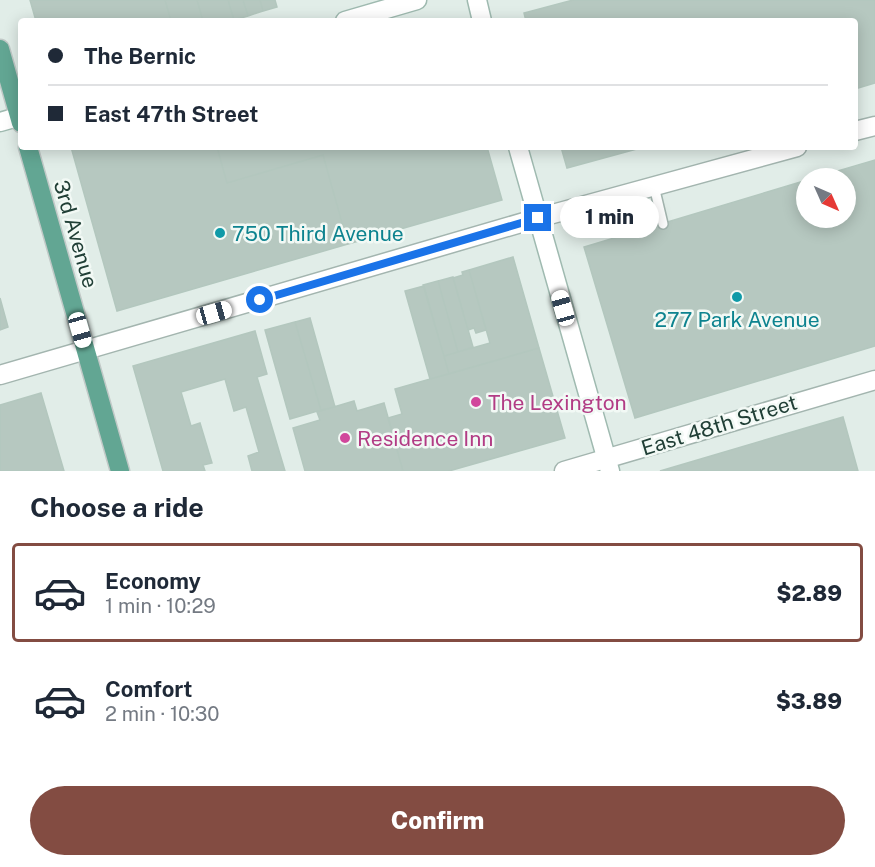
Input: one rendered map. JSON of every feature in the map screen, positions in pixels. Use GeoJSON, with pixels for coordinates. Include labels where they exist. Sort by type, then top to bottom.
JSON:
{"type":"FeatureCollection","features":[{"type":"Feature","properties":{"kind":"main road"},"geometry":{"type":"LineString","coordinates":[[0,49],[18,111]]}},
{"type":"Feature","properties":{"kind":"main road","name":"3rd Avenue"},"geometry":{"type":"LineString","coordinates":[[29,150],[120,471]]}},
{"type":"Feature","properties":{"kind":"street"},"geometry":{"type":"LineString","coordinates":[[355,18],[417,0]]}},
{"type":"Feature","properties":{"kind":"street"},"geometry":{"type":"LineString","coordinates":[[477,0],[482,18]]}},
{"type":"Feature","properties":{"kind":"street"},"geometry":{"type":"LineString","coordinates":[[0,122],[18,118]]}},
{"type":"Feature","properties":{"kind":"street"},"geometry":{"type":"LineString","coordinates":[[858,130],[875,126]]}},
{"type":"Feature","properties":{"kind":"street"},"geometry":{"type":"LineString","coordinates":[[519,150],[608,465]]}},
{"type":"Feature","properties":{"kind":"street"},"geometry":{"type":"LineString","coordinates":[[0,375],[538,218],[786,150]]}},
{"type":"Feature","properties":{"kind":"street","name":"East 48th Street"},"geometry":{"type":"LineString","coordinates":[[564,471],[608,465],[875,380]]}},
{"type":"Feature","properties":{"kind":"lane"},"geometry":{"type":"LineString","coordinates":[[654,186],[663,224]]}},
{"type":"Feature","properties":{"kind":"building"},"geometry":{"type":"Polygon","coordinates":[[[30,0],[165,0],[170,18],[35,18],[30,0]]]}},
{"type":"Feature","properties":{"kind":"building"},"geometry":{"type":"Polygon","coordinates":[[[165,0],[197,0],[202,18],[170,18],[165,0]]]}},
{"type":"Feature","properties":{"kind":"building"},"geometry":{"type":"Polygon","coordinates":[[[197,0],[228,0],[233,18],[202,18],[197,0]]]}},
{"type":"Feature","properties":{"kind":"building"},"geometry":{"type":"Polygon","coordinates":[[[228,0],[243,0],[248,16],[233,18],[228,0]]]}},
{"type":"Feature","properties":{"kind":"building"},"geometry":{"type":"Polygon","coordinates":[[[243,0],[260,0],[263,11],[248,16],[243,0]]]}},
{"type":"Feature","properties":{"kind":"building"},"geometry":{"type":"Polygon","coordinates":[[[260,0],[275,0],[277,7],[263,11],[260,0]]]}},
{"type":"Feature","properties":{"kind":"building"},"geometry":{"type":"Polygon","coordinates":[[[573,0],[875,0],[875,83],[858,88],[858,18],[525,18],[524,13],[573,0]]]}},
{"type":"Feature","properties":{"kind":"building","name":"750 Third Avenue"},"geometry":{"type":"Polygon","coordinates":[[[72,150],[218,150],[227,183],[323,155],[348,244],[117,311],[72,150]]]}},
{"type":"Feature","properties":{"kind":"building"},"geometry":{"type":"Polygon","coordinates":[[[218,150],[488,150],[502,200],[348,244],[323,155],[227,183],[218,150]]]}},
{"type":"Feature","properties":{"kind":"building"},"geometry":{"type":"Polygon","coordinates":[[[562,150],[633,150],[567,168],[562,150]]]}},
{"type":"Feature","properties":{"kind":"building","name":"277 Park Avenue"},"geometry":{"type":"Polygon","coordinates":[[[875,160],[875,346],[635,418],[584,247],[796,183],[796,228],[856,228],[856,168],[848,168],[875,160]]]}},
{"type":"Feature","properties":{"kind":"building"},"geometry":{"type":"Polygon","coordinates":[[[513,257],[539,348],[449,374],[444,356],[490,343],[469,270],[513,257]]]}},
{"type":"Feature","properties":{"kind":"building"},"geometry":{"type":"Polygon","coordinates":[[[469,270],[486,330],[476,333],[474,328],[468,330],[453,278],[469,270]]]}},
{"type":"Feature","properties":{"kind":"building"},"geometry":{"type":"Polygon","coordinates":[[[453,277],[473,347],[458,352],[438,281],[453,277]]]}},
{"type":"Feature","properties":{"kind":"building"},"geometry":{"type":"Polygon","coordinates":[[[438,281],[458,352],[444,356],[423,285],[438,281]]]}},
{"type":"Feature","properties":{"kind":"building"},"geometry":{"type":"Polygon","coordinates":[[[424,286],[449,374],[430,379],[405,291],[424,286]]]}},
{"type":"Feature","properties":{"kind":"building"},"geometry":{"type":"Polygon","coordinates":[[[0,298],[8,327],[0,330],[0,298]]]}},
{"type":"Feature","properties":{"kind":"building"},"geometry":{"type":"Polygon","coordinates":[[[310,318],[335,407],[321,410],[295,322],[310,318]]]}},
{"type":"Feature","properties":{"kind":"building"},"geometry":{"type":"Polygon","coordinates":[[[295,322],[321,410],[290,419],[265,330],[295,322]]]}},
{"type":"Feature","properties":{"kind":"building"},"geometry":{"type":"Polygon","coordinates":[[[255,331],[267,374],[257,377],[285,471],[252,471],[248,456],[259,452],[246,407],[234,411],[225,379],[181,392],[191,426],[200,423],[212,463],[203,465],[205,471],[163,471],[133,366],[255,331]]]}},
{"type":"Feature","properties":{"kind":"building","name":"The Lexington"},"geometry":{"type":"Polygon","coordinates":[[[539,348],[565,438],[449,471],[403,471],[388,418],[402,414],[395,389],[539,348]]]}},
{"type":"Feature","properties":{"kind":"building"},"geometry":{"type":"Polygon","coordinates":[[[41,393],[64,471],[0,471],[0,405],[41,393]]]}},
{"type":"Feature","properties":{"kind":"building","name":"Residence Inn"},"geometry":{"type":"Polygon","coordinates":[[[354,401],[357,411],[384,403],[403,471],[305,471],[293,428],[320,420],[317,412],[354,401]]]}},
{"type":"Feature","properties":{"kind":"building"},"geometry":{"type":"Polygon","coordinates":[[[843,417],[858,471],[660,471],[785,434],[843,417]]]}},
{"type":"Feature","properties":{"kind":"place","name":"750 Third Avenue"},"geometry":{"type":"Point","coordinates":[220,233]}},
{"type":"Feature","properties":{"kind":"place","name":"277 Park Avenue"},"geometry":{"type":"Point","coordinates":[737,297]}},
{"type":"Feature","properties":{"kind":"place","name":"The Lexington"},"geometry":{"type":"Point","coordinates":[476,402]}},
{"type":"Feature","properties":{"kind":"place","name":"Residence Inn"},"geometry":{"type":"Point","coordinates":[345,438]}},
{"type":"Feature","properties":{"kind":"route"},"geometry":{"type":"LineString","coordinates":[[260,300],[538,218]]}}]}
